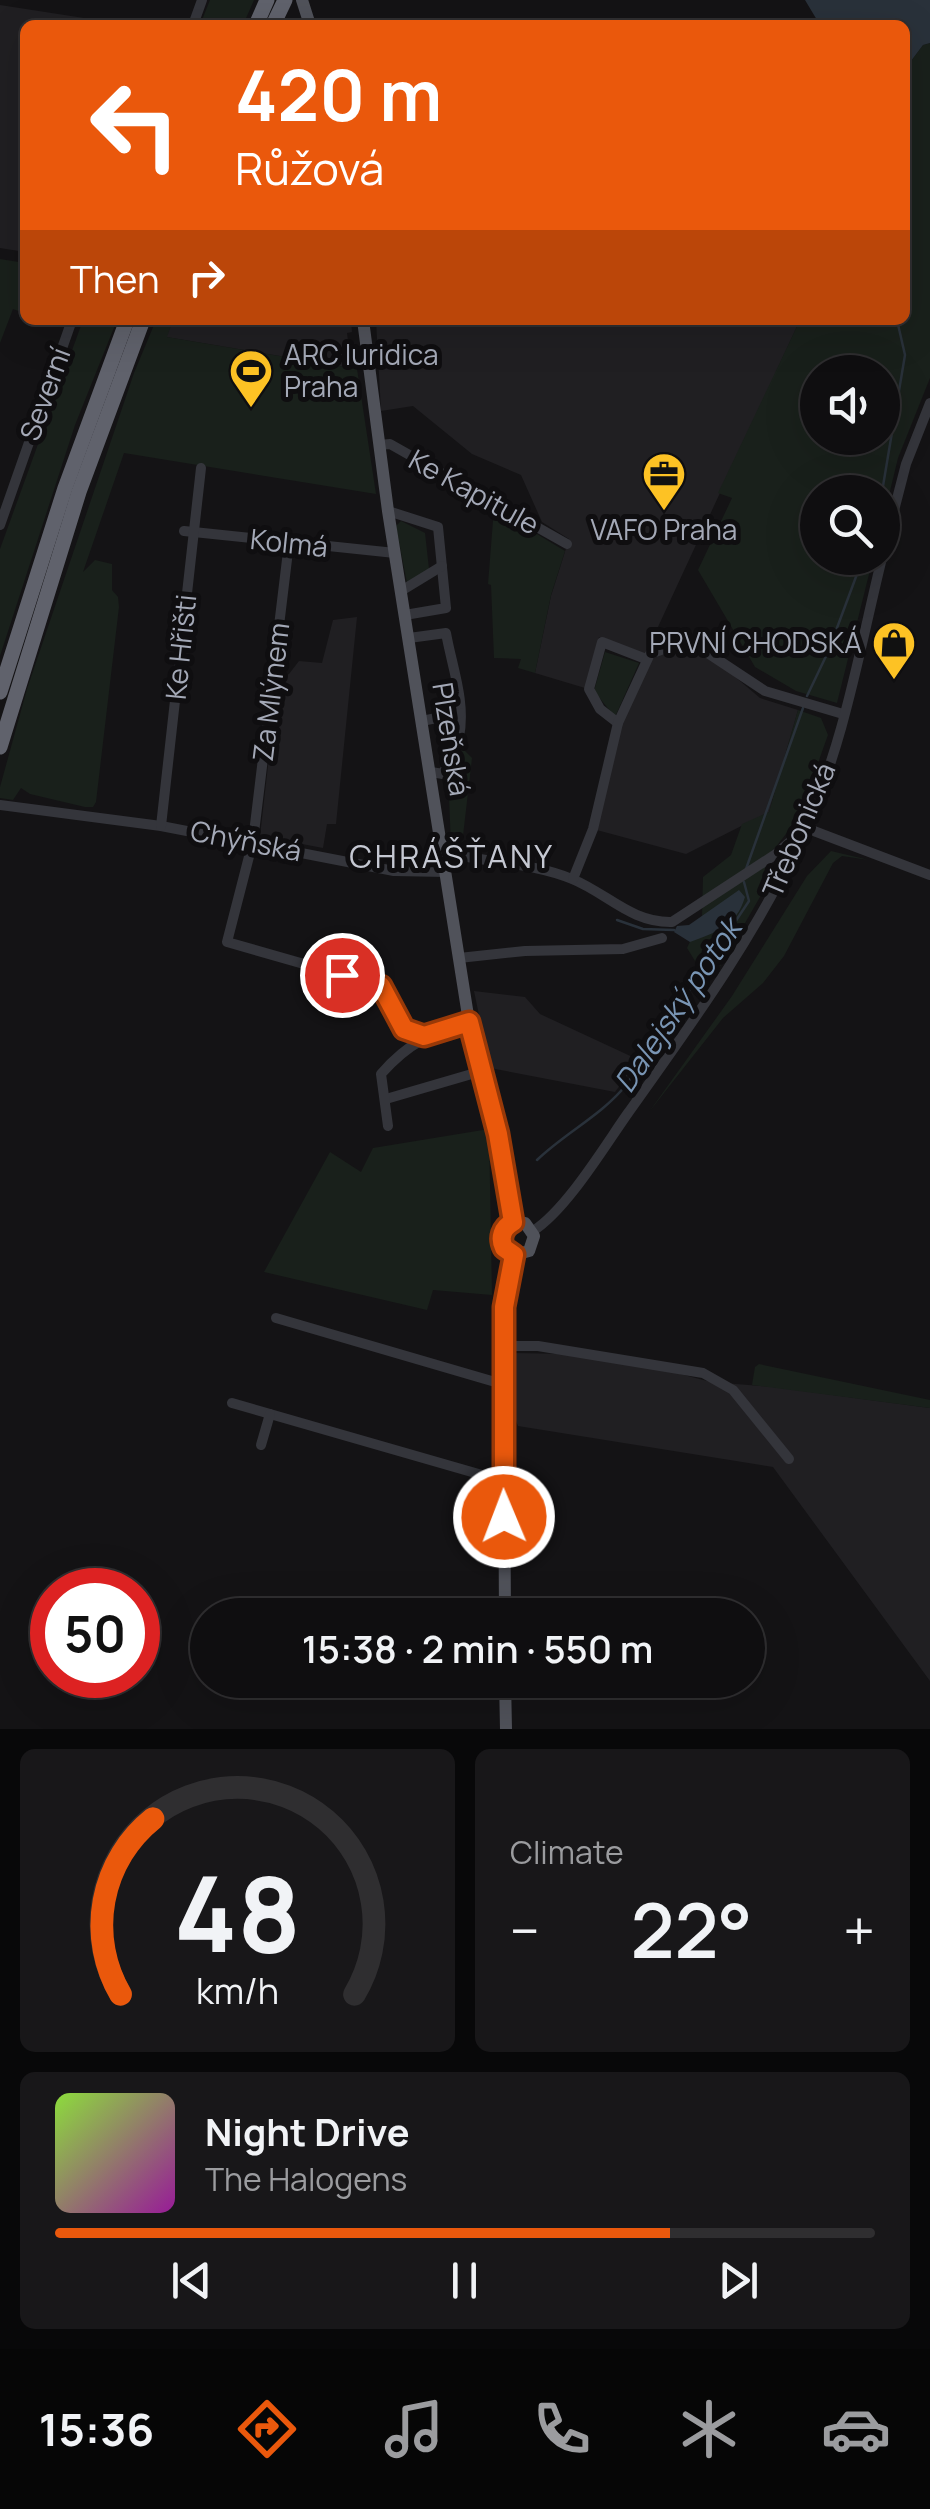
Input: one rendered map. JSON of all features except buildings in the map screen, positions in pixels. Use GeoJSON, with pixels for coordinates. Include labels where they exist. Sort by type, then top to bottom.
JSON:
{"type":"FeatureCollection","features":[{"type":"Feature","properties":{"kind":"highway"},"geometry":{"type":"LineString","coordinates":[[0,692],[65,488],[124,325]]}},
{"type":"Feature","properties":{"kind":"highway"},"geometry":{"type":"LineString","coordinates":[[0,747],[79,492],[142,325]]}},
{"type":"Feature","properties":{"kind":"main road","name":"Plzeňská"},"geometry":{"type":"LineString","coordinates":[[364,325],[388,511],[469,1022],[498,1134],[513,1222],[501,1238],[504,1248],[514,1255],[524,1254],[532,1247],[533,1231]]}},
{"type":"Feature","properties":{"kind":"main road"},"geometry":{"type":"LineString","coordinates":[[513,1222],[525,1223],[533,1231]]}},
{"type":"Feature","properties":{"kind":"main road","name":"Plzeňská"},"geometry":{"type":"LineString","coordinates":[[505,1598],[502,1346],[506,1288],[514,1255]]}},
{"type":"Feature","properties":{"kind":"main road"},"geometry":{"type":"LineString","coordinates":[[505,1698],[506,1729]]}},
{"type":"Feature","properties":{"kind":"street","name":"Severní"},"geometry":{"type":"LineString","coordinates":[[0,525],[70,325]]}},
{"type":"Feature","properties":{"kind":"street","name":"Třebonická"},"geometry":{"type":"LineString","coordinates":[[900,487],[930,403]]}},
{"type":"Feature","properties":{"kind":"street","name":"Ke Kapitule"},"geometry":{"type":"LineString","coordinates":[[379,445],[390,444],[567,544]]}},
{"type":"Feature","properties":{"kind":"street","name":"Ke Hřišti"},"geometry":{"type":"LineString","coordinates":[[161,826],[189,532],[202,468]]}},
{"type":"Feature","properties":{"kind":"street"},"geometry":{"type":"LineString","coordinates":[[388,511],[438,527],[446,608],[405,615]]}},
{"type":"Feature","properties":{"kind":"street","name":"Kolmá"},"geometry":{"type":"LineString","coordinates":[[189,532],[395,553]]}},
{"type":"Feature","properties":{"kind":"street","name":"Za Mlýnem"},"geometry":{"type":"LineString","coordinates":[[289,543],[253,842],[227,942],[381,986],[404,1029],[424,1036]]}},
{"type":"Feature","properties":{"kind":"street"},"geometry":{"type":"LineString","coordinates":[[401,591],[442,566]]}},
{"type":"Feature","properties":{"kind":"street","name":"Třebonická"},"geometry":{"type":"LineString","coordinates":[[533,1231],[556,1211],[714,993],[764,910],[806,828],[843,714],[878,575]]}},
{"type":"Feature","properties":{"kind":"street"},"geometry":{"type":"LineString","coordinates":[[410,638],[446,633],[461,700],[459,738],[443,774],[431,772]]}},
{"type":"Feature","properties":{"kind":"street"},"geometry":{"type":"LineString","coordinates":[[618,723],[600,709],[590,689],[602,642],[646,660]]}},
{"type":"Feature","properties":{"kind":"street"},"geometry":{"type":"LineString","coordinates":[[573,879],[593,828],[618,723],[646,660],[654,652],[691,642],[764,690],[843,714]]}},
{"type":"Feature","properties":{"kind":"street"},"geometry":{"type":"LineString","coordinates":[[422,722],[460,713]]}},
{"type":"Feature","properties":{"kind":"street","name":"Chýňská"},"geometry":{"type":"LineString","coordinates":[[0,805],[161,826],[394,871],[446,872]]}},
{"type":"Feature","properties":{"kind":"street"},"geometry":{"type":"LineString","coordinates":[[463,856],[573,879],[631,915],[659,922],[672,922],[746,874],[806,828],[930,874]]}},
{"type":"Feature","properties":{"kind":"street"},"geometry":{"type":"LineString","coordinates":[[459,958],[524,951],[623,949],[662,938]]}},
{"type":"Feature","properties":{"kind":"street"},"geometry":{"type":"LineString","coordinates":[[388,1126],[381,1074],[404,1049],[424,1036],[469,1022]]}},
{"type":"Feature","properties":{"kind":"street"},"geometry":{"type":"LineString","coordinates":[[386,1100],[482,1071]]}},
{"type":"Feature","properties":{"kind":"street"},"geometry":{"type":"LineString","coordinates":[[276,1318],[502,1384]]}},
{"type":"Feature","properties":{"kind":"street"},"geometry":{"type":"LineString","coordinates":[[502,1346],[538,1346],[703,1373],[733,1390],[789,1459]]}},
{"type":"Feature","properties":{"kind":"street"},"geometry":{"type":"LineString","coordinates":[[232,1404],[503,1481]]}},
{"type":"Feature","properties":{"kind":"street"},"geometry":{"type":"LineString","coordinates":[[261,1446],[270,1414]]}},
{"type":"Feature","properties":{"kind":"shaded area"},"geometry":{"type":"Polygon","coordinates":[[[210,0],[254,0],[245,20],[202,20],[210,0]]]}},
{"type":"Feature","properties":{"kind":"shaded area"},"geometry":{"type":"Polygon","coordinates":[[[805,0],[930,0],[930,43],[923,45],[910,62],[910,20],[817,20],[805,0]]]}},
{"type":"Feature","properties":{"kind":"shaded area"},"geometry":{"type":"Polygon","coordinates":[[[0,5],[97,20],[20,20],[20,251],[0,248],[0,5]]]}},
{"type":"Feature","properties":{"kind":"shaded area"},"geometry":{"type":"Polygon","coordinates":[[[930,43],[930,378],[900,453],[900,355],[800,355],[800,455],[899,455],[894,475],[800,475],[800,575],[869,575],[837,703],[796,691],[755,667],[698,570],[732,498],[718,493],[798,325],[910,325],[910,62],[923,45],[930,43]]]}},
{"type":"Feature","properties":{"kind":"shaded area"},"geometry":{"type":"Polygon","coordinates":[[[0,259],[20,262],[20,312],[13,309],[0,343],[0,259]]]}},
{"type":"Feature","properties":{"kind":"shaded area"},"geometry":{"type":"Polygon","coordinates":[[[81,325],[115,325],[75,425],[0,656],[0,549],[81,325]]]}},
{"type":"Feature","properties":{"kind":"shaded area"},"geometry":{"type":"Polygon","coordinates":[[[154,325],[171,325],[167,337],[357,369],[376,494],[124,453],[83,572],[95,560],[112,564],[112,590],[119,607],[96,802],[93,807],[85,807],[30,794],[21,788],[13,800],[0,798],[27,689],[134,373],[154,325]]]}},
{"type":"Feature","properties":{"kind":"shaded area"},"geometry":{"type":"Polygon","coordinates":[[[171,325],[351,325],[348,341],[355,344],[357,369],[166,337],[171,325]]]}},
{"type":"Feature","properties":{"kind":"shaded area"},"geometry":{"type":"Polygon","coordinates":[[[376,325],[798,325],[645,655],[599,637],[585,688],[535,673],[551,596],[569,539],[542,522],[521,475],[472,454],[413,406],[381,411],[376,325]]]}},
{"type":"Feature","properties":{"kind":"shaded area"},"geometry":{"type":"Polygon","coordinates":[[[494,508],[565,551],[551,595],[535,673],[518,668],[521,659],[494,658],[488,584],[494,508]]]}},
{"type":"Feature","properties":{"kind":"shaded area"},"geometry":{"type":"Polygon","coordinates":[[[401,521],[425,533],[429,569],[407,583],[396,526],[401,521]]]}},
{"type":"Feature","properties":{"kind":"shaded area"},"geometry":{"type":"Polygon","coordinates":[[[357,617],[336,824],[327,824],[323,848],[260,836],[278,678],[289,674],[299,661],[322,663],[333,620],[357,617]]]}},
{"type":"Feature","properties":{"kind":"shaded area"},"geometry":{"type":"Polygon","coordinates":[[[682,645],[713,658],[760,698],[798,710],[769,812],[686,854],[593,829],[618,723],[650,660],[682,645]]]}},
{"type":"Feature","properties":{"kind":"shaded area"},"geometry":{"type":"Polygon","coordinates":[[[605,652],[639,663],[615,717],[594,691],[605,652]]]}},
{"type":"Feature","properties":{"kind":"shaded area"},"geometry":{"type":"Polygon","coordinates":[[[798,710],[821,718],[828,735],[811,784],[790,828],[768,855],[768,883],[718,970],[700,969],[687,948],[702,916],[703,877],[731,855],[742,824],[769,812],[798,710]]]}},
{"type":"Feature","properties":{"kind":"shaded area"},"geometry":{"type":"Polygon","coordinates":[[[460,746],[472,758],[461,853],[451,846],[448,771],[460,746]]]}},
{"type":"Feature","properties":{"kind":"shaded area"},"geometry":{"type":"Polygon","coordinates":[[[831,851],[869,860],[842,856],[833,863],[784,956],[763,983],[723,1018],[649,1112],[732,996],[807,876],[831,851]]]}},
{"type":"Feature","properties":{"kind":"shaded area"},"geometry":{"type":"Polygon","coordinates":[[[739,890],[745,897],[741,907],[724,927],[690,942],[674,932],[677,926],[689,925],[739,890]]]}},
{"type":"Feature","properties":{"kind":"shaded area"},"geometry":{"type":"Polygon","coordinates":[[[474,991],[525,997],[540,1014],[639,1060],[615,1092],[490,1068],[474,991]]]}},
{"type":"Feature","properties":{"kind":"shaded area"},"geometry":{"type":"Polygon","coordinates":[[[489,1129],[492,1295],[433,1290],[427,1310],[264,1272],[330,1152],[361,1172],[373,1148],[489,1129]]]}},
{"type":"Feature","properties":{"kind":"shaded area"},"geometry":{"type":"Polygon","coordinates":[[[513,1353],[564,1354],[657,1368],[711,1382],[930,1408],[930,1681],[773,1467],[518,1426],[513,1413],[513,1353]]]}},
{"type":"Feature","properties":{"kind":"shaded area"},"geometry":{"type":"Polygon","coordinates":[[[759,1364],[930,1400],[930,1408],[752,1385],[759,1364]]]}},
{"type":"Feature","properties":{"kind":"waterway","name":"Dalejský potok"},"geometry":{"type":"LineString","coordinates":[[885,475],[905,355],[898,325]]}},
{"type":"Feature","properties":{"kind":"waterway","name":"Dalejský potok"},"geometry":{"type":"LineString","coordinates":[[807,696],[857,575]]}},
{"type":"Feature","properties":{"kind":"waterway","name":"Dalejský potok"},"geometry":{"type":"LineString","coordinates":[[746,869],[803,708]]}},
{"type":"Feature","properties":{"kind":"waterway","name":"Dalejský potok"},"geometry":{"type":"LineString","coordinates":[[537,1160],[627,1084],[749,901],[744,882]]}},
{"type":"Feature","properties":{"kind":"waterway"},"geometry":{"type":"LineString","coordinates":[[617,920],[643,929],[674,930]]}},
{"type":"Feature","properties":{"kind":"waterway"},"geometry":{"type":"LineString","coordinates":[[714,930],[720,946]]}},
{"type":"Feature","properties":{"kind":"place","name":"ARC Iuridica Praha"},"geometry":{"type":"Point","coordinates":[251,409]}},
{"type":"Feature","properties":{"kind":"place","name":"VAFO Praha"},"geometry":{"type":"Point","coordinates":[664,512]}},
{"type":"Feature","properties":{"kind":"place","name":"PRVNÍ CHODSKÁ"},"geometry":{"type":"Point","coordinates":[894,681]}},
{"type":"Feature","properties":{"kind":"district","name":"CHRÁŠŤANY"},"geometry":{"type":"Point","coordinates":[452,857]}},
{"type":"Feature","properties":{"kind":"route"},"geometry":{"type":"LineString","coordinates":[[342,975],[381,986],[404,1029],[424,1036],[469,1022],[498,1134],[513,1222],[501,1238],[504,1248],[514,1255],[504,1307],[504,1517]]}}]}
